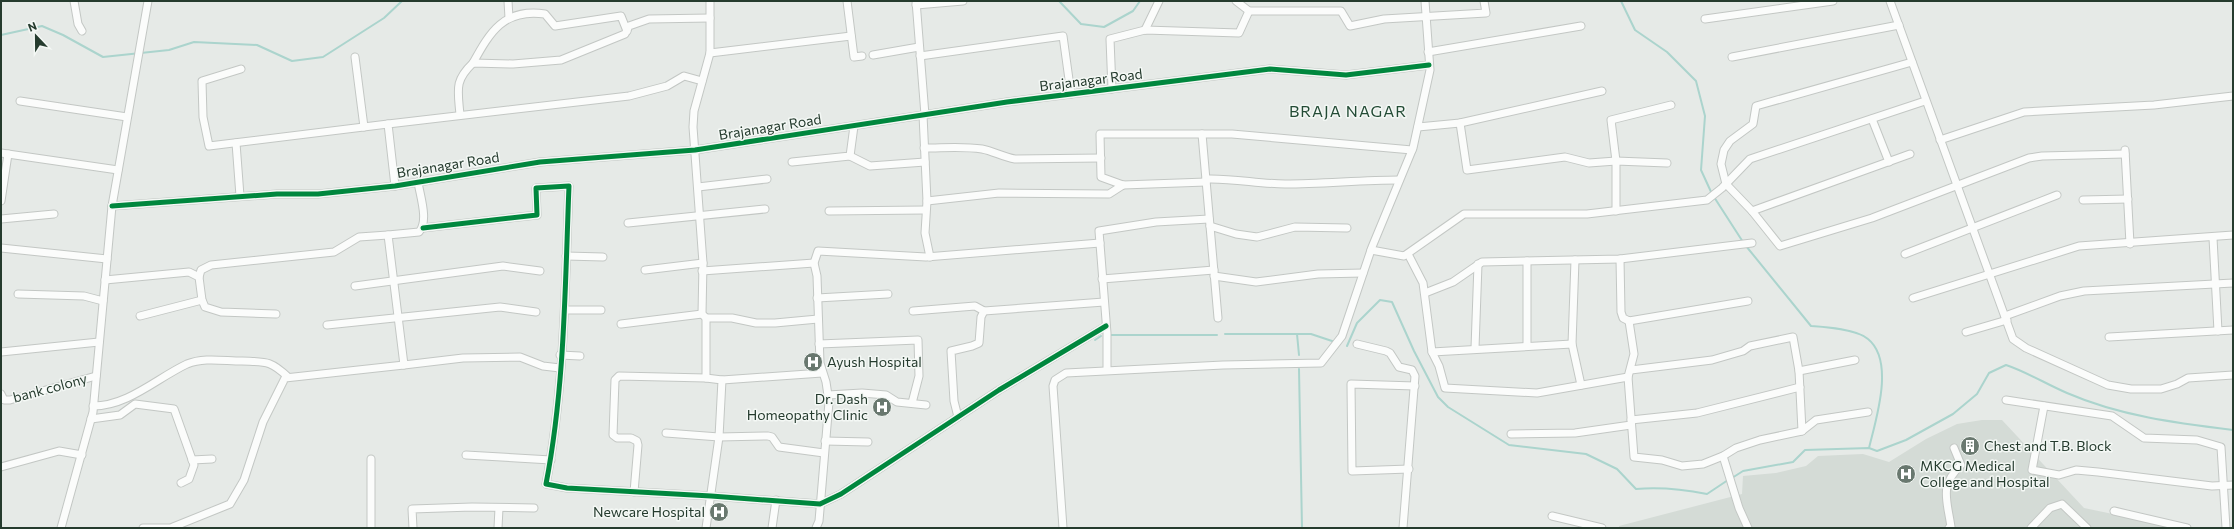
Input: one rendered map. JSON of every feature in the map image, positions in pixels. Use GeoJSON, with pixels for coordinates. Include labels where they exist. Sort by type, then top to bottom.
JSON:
{"type":"FeatureCollection","features":[{"type":"Feature","properties":{"kind":"street"},"geometry":{"type":"LineString","coordinates":[[74,1],[78,24],[82,32]]}},
{"type":"Feature","properties":{"kind":"street"},"geometry":{"type":"LineString","coordinates":[[61,528],[82,455],[93,406],[112,206],[140,39],[148,1]]}},
{"type":"Feature","properties":{"kind":"street"},"geometry":{"type":"LineString","coordinates":[[508,1],[509,18]]}},
{"type":"Feature","properties":{"kind":"street"},"geometry":{"type":"LineString","coordinates":[[706,378],[702,271],[703,263],[695,150],[694,111],[710,53],[710,1]]}},
{"type":"Feature","properties":{"kind":"street"},"geometry":{"type":"LineString","coordinates":[[848,1],[854,57],[862,56]]}},
{"type":"Feature","properties":{"kind":"street"},"geometry":{"type":"LineString","coordinates":[[930,257],[925,233],[925,210],[927,201],[924,115],[916,3],[963,1]]}},
{"type":"Feature","properties":{"kind":"street"},"geometry":{"type":"LineString","coordinates":[[1146,30],[1159,1]]}},
{"type":"Feature","properties":{"kind":"street"},"geometry":{"type":"LineString","coordinates":[[1236,1],[1249,11],[1341,11],[1350,26],[1384,19],[1486,12],[1484,1]]}},
{"type":"Feature","properties":{"kind":"street"},"geometry":{"type":"LineString","coordinates":[[1063,528],[1053,386],[1055,380],[1066,372],[1321,363],[1342,336],[1371,250],[1398,180],[1412,150],[1418,127],[1430,70],[1425,1]]}},
{"type":"Feature","properties":{"kind":"street"},"geometry":{"type":"LineString","coordinates":[[1704,19],[1832,1]]}},
{"type":"Feature","properties":{"kind":"street"},"geometry":{"type":"LineString","coordinates":[[1890,1],[1956,186],[2013,339],[2018,344],[2108,385],[2131,389],[2161,389],[2177,384],[2188,378],[2233,375]]}},
{"type":"Feature","properties":{"kind":"street"},"geometry":{"type":"LineString","coordinates":[[1112,89],[1110,39],[1146,30],[1238,33],[1249,11]]}},
{"type":"Feature","properties":{"kind":"street"},"geometry":{"type":"LineString","coordinates":[[460,115],[457,84],[460,77],[474,63],[486,39],[500,23],[509,18],[537,13],[545,14],[555,26],[620,16],[627,31]]}},
{"type":"Feature","properties":{"kind":"street"},"geometry":{"type":"LineString","coordinates":[[474,63],[514,64],[561,60],[625,34],[630,26],[649,19],[710,18]]}},
{"type":"Feature","properties":{"kind":"street"},"geometry":{"type":"LineString","coordinates":[[1732,57],[1898,25]]}},
{"type":"Feature","properties":{"kind":"street"},"geometry":{"type":"LineString","coordinates":[[1428,52],[1581,26]]}},
{"type":"Feature","properties":{"kind":"street"},"geometry":{"type":"LineString","coordinates":[[710,53],[851,36]]}},
{"type":"Feature","properties":{"kind":"street"},"geometry":{"type":"LineString","coordinates":[[920,56],[1063,36],[1071,94]]}},
{"type":"Feature","properties":{"kind":"street"},"geometry":{"type":"LineString","coordinates":[[873,55],[919,47]]}},
{"type":"Feature","properties":{"kind":"street"},"geometry":{"type":"LineString","coordinates":[[355,58],[364,127]]}},
{"type":"Feature","properties":{"kind":"street"},"geometry":{"type":"LineString","coordinates":[[1912,62],[1756,106],[1753,124],[1730,141],[1724,150],[1721,164],[1724,186],[1752,211],[1780,246],[1872,218],[2029,158],[2125,152],[2130,244]]}},
{"type":"Feature","properties":{"kind":"street","name":"Brajanagar Road"},"geometry":{"type":"LineString","coordinates":[[112,206],[156,204],[240,196],[296,193],[318,194],[395,186],[540,162],[695,150],[1071,94],[1270,68],[1346,75],[1429,65]]}},
{"type":"Feature","properties":{"kind":"street"},"geometry":{"type":"LineString","coordinates":[[241,69],[202,81],[203,117],[209,146],[629,96],[666,86],[684,76],[702,80]]}},
{"type":"Feature","properties":{"kind":"street"},"geometry":{"type":"LineString","coordinates":[[1418,127],[1460,123],[1602,91]]}},
{"type":"Feature","properties":{"kind":"street"},"geometry":{"type":"LineString","coordinates":[[1940,140],[2024,112],[2154,105],[2233,96]]}},
{"type":"Feature","properties":{"kind":"street"},"geometry":{"type":"LineString","coordinates":[[20,101],[127,117]]}},
{"type":"Feature","properties":{"kind":"street"},"geometry":{"type":"LineString","coordinates":[[1371,250],[1404,256],[1464,214],[1587,214],[1707,200],[1724,186],[1750,160],[1926,101]]}},
{"type":"Feature","properties":{"kind":"street"},"geometry":{"type":"LineString","coordinates":[[1616,211],[1616,160],[1611,120],[1671,105]]}},
{"type":"Feature","properties":{"kind":"street"},"geometry":{"type":"LineString","coordinates":[[1872,119],[1889,162]]}},
{"type":"Feature","properties":{"kind":"street"},"geometry":{"type":"LineString","coordinates":[[1460,123],[1466,170],[1565,157],[1589,163],[1616,160],[1667,163]]}},
{"type":"Feature","properties":{"kind":"street"},"geometry":{"type":"LineString","coordinates":[[388,124],[395,186]]}},
{"type":"Feature","properties":{"kind":"street"},"geometry":{"type":"LineString","coordinates":[[850,156],[854,126]]}},
{"type":"Feature","properties":{"kind":"street"},"geometry":{"type":"LineString","coordinates":[[1398,180],[1357,180],[1284,184],[1233,178],[1206,181],[1123,185],[1101,177],[1100,134],[1232,134],[1412,150]]}},
{"type":"Feature","properties":{"kind":"street"},"geometry":{"type":"LineString","coordinates":[[1202,134],[1218,318]]}},
{"type":"Feature","properties":{"kind":"street"},"geometry":{"type":"LineString","coordinates":[[236,143],[240,196]]}},
{"type":"Feature","properties":{"kind":"street"},"geometry":{"type":"LineString","coordinates":[[924,148],[966,147],[983,149],[1004,158],[1015,159],[1101,158]]}},
{"type":"Feature","properties":{"kind":"street"},"geometry":{"type":"LineString","coordinates":[[1,201],[4,153],[118,170]]}},
{"type":"Feature","properties":{"kind":"street"},"geometry":{"type":"LineString","coordinates":[[1752,211],[1910,154]]}},
{"type":"Feature","properties":{"kind":"street"},"geometry":{"type":"LineString","coordinates":[[792,162],[850,156],[870,166],[925,162]]}},
{"type":"Feature","properties":{"kind":"street"},"geometry":{"type":"LineString","coordinates":[[698,188],[767,179]]}},
{"type":"Feature","properties":{"kind":"street"},"geometry":{"type":"LineString","coordinates":[[276,314],[214,311],[205,307],[202,300],[199,277],[201,270],[211,265],[334,252],[359,237],[419,232],[422,228],[423,219],[418,182]]}},
{"type":"Feature","properties":{"kind":"street"},"geometry":{"type":"LineString","coordinates":[[927,201],[999,193],[1109,194],[1123,185]]}},
{"type":"Feature","properties":{"kind":"street"},"geometry":{"type":"LineString","coordinates":[[422,228],[538,216],[536,188],[569,186],[566,256],[566,310],[560,355],[554,443],[546,484],[567,488],[776,500],[820,504],[841,494],[958,417],[1106,326]]}},
{"type":"Feature","properties":{"kind":"street"},"geometry":{"type":"LineString","coordinates":[[1905,254],[1973,229],[2057,195]]}},
{"type":"Feature","properties":{"kind":"street"},"geometry":{"type":"LineString","coordinates":[[2083,200],[2128,199]]}},
{"type":"Feature","properties":{"kind":"street"},"geometry":{"type":"LineString","coordinates":[[628,224],[765,209]]}},
{"type":"Feature","properties":{"kind":"street"},"geometry":{"type":"LineString","coordinates":[[829,211],[925,210]]}},
{"type":"Feature","properties":{"kind":"street"},"geometry":{"type":"LineString","coordinates":[[1,219],[54,214]]}},
{"type":"Feature","properties":{"kind":"street"},"geometry":{"type":"LineString","coordinates":[[1107,370],[1106,326],[1099,231],[1156,222],[1209,223],[1236,234],[1256,237],[1295,227],[1347,228]]}},
{"type":"Feature","properties":{"kind":"street"},"geometry":{"type":"LineString","coordinates":[[388,235],[404,365]]}},
{"type":"Feature","properties":{"kind":"street"},"geometry":{"type":"LineString","coordinates":[[1913,298],[2079,246],[2130,244],[2213,238],[2233,235]]}},
{"type":"Feature","properties":{"kind":"street"},"geometry":{"type":"LineString","coordinates":[[2213,238],[2218,331]]}},
{"type":"Feature","properties":{"kind":"street"},"geometry":{"type":"LineString","coordinates":[[816,528],[820,504],[826,441],[828,395],[826,382],[822,373],[819,344],[814,263],[818,251],[930,257],[1100,243]]}},
{"type":"Feature","properties":{"kind":"street"},"geometry":{"type":"LineString","coordinates":[[1425,293],[1453,282],[1482,262],[1620,259],[1752,243]]}},
{"type":"Feature","properties":{"kind":"street"},"geometry":{"type":"LineString","coordinates":[[1,248],[107,259]]}},
{"type":"Feature","properties":{"kind":"street"},"geometry":{"type":"LineString","coordinates":[[1408,254],[1423,283],[1432,352],[1439,366],[1445,388],[1537,393],[1628,377]]}},
{"type":"Feature","properties":{"kind":"street"},"geometry":{"type":"LineString","coordinates":[[566,256],[603,257]]}},
{"type":"Feature","properties":{"kind":"street"},"geometry":{"type":"LineString","coordinates":[[1620,259],[1621,312],[1623,318],[1629,321],[1748,302]]}},
{"type":"Feature","properties":{"kind":"street"},"geometry":{"type":"LineString","coordinates":[[1575,260],[1572,344],[1581,385]]}},
{"type":"Feature","properties":{"kind":"street"},"geometry":{"type":"LineString","coordinates":[[1527,261],[1527,345]]}},
{"type":"Feature","properties":{"kind":"street"},"geometry":{"type":"LineString","coordinates":[[645,270],[703,263]]}},
{"type":"Feature","properties":{"kind":"street"},"geometry":{"type":"LineString","coordinates":[[702,271],[814,263]]}},
{"type":"Feature","properties":{"kind":"street"},"geometry":{"type":"LineString","coordinates":[[1475,348],[1478,264]]}},
{"type":"Feature","properties":{"kind":"street"},"geometry":{"type":"LineString","coordinates":[[355,286],[503,266],[540,271]]}},
{"type":"Feature","properties":{"kind":"street"},"geometry":{"type":"LineString","coordinates":[[105,280],[189,272],[199,277]]}},
{"type":"Feature","properties":{"kind":"street"},"geometry":{"type":"LineString","coordinates":[[1102,279],[1214,273],[1256,282],[1318,274],[1363,273]]}},
{"type":"Feature","properties":{"kind":"street"},"geometry":{"type":"LineString","coordinates":[[1966,332],[2006,318],[2060,296],[2084,291],[2233,283]]}},
{"type":"Feature","properties":{"kind":"street"},"geometry":{"type":"LineString","coordinates":[[18,294],[84,296],[103,301]]}},
{"type":"Feature","properties":{"kind":"street"},"geometry":{"type":"LineString","coordinates":[[817,298],[888,294]]}},
{"type":"Feature","properties":{"kind":"street"},"geometry":{"type":"LineString","coordinates":[[140,316],[202,300]]}},
{"type":"Feature","properties":{"kind":"street"},"geometry":{"type":"LineString","coordinates":[[913,311],[975,306],[984,311],[1104,302]]}},
{"type":"Feature","properties":{"kind":"street"},"geometry":{"type":"LineString","coordinates":[[327,325],[500,307],[536,312]]}},
{"type":"Feature","properties":{"kind":"street"},"geometry":{"type":"LineString","coordinates":[[566,310],[601,310]]}},
{"type":"Feature","properties":{"kind":"street"},"geometry":{"type":"LineString","coordinates":[[958,417],[954,401],[950,351],[979,343],[981,317],[984,311]]}},
{"type":"Feature","properties":{"kind":"street"},"geometry":{"type":"LineString","coordinates":[[621,324],[704,316],[732,318],[756,323],[776,323],[818,319]]}},
{"type":"Feature","properties":{"kind":"street"},"geometry":{"type":"LineString","coordinates":[[1629,321],[1634,354],[1628,377],[1634,457],[1662,460],[1682,466],[1703,464],[1723,456],[1736,448],[1760,440],[1802,431],[1816,420],[1868,412]]}},
{"type":"Feature","properties":{"kind":"street"},"geometry":{"type":"LineString","coordinates":[[2108,337],[2233,330]]}},
{"type":"Feature","properties":{"kind":"street"},"geometry":{"type":"LineString","coordinates":[[1631,370],[1712,360],[1743,351],[1750,346],[1794,337],[1799,371],[1802,431]]}},
{"type":"Feature","properties":{"kind":"street"},"geometry":{"type":"LineString","coordinates":[[819,344],[918,340],[919,376],[912,403]]}},
{"type":"Feature","properties":{"kind":"street"},"geometry":{"type":"LineString","coordinates":[[1,352],[99,342]]}},
{"type":"Feature","properties":{"kind":"street"},"geometry":{"type":"LineString","coordinates":[[1358,344],[1390,353],[1399,367],[1410,369],[1414,372],[1415,386],[1403,528]]}},
{"type":"Feature","properties":{"kind":"street"},"geometry":{"type":"LineString","coordinates":[[1432,352],[1527,345],[1572,344]]}},
{"type":"Feature","properties":{"kind":"street"},"geometry":{"type":"LineString","coordinates":[[560,355],[580,356]]}},
{"type":"Feature","properties":{"kind":"street"},"geometry":{"type":"LineString","coordinates":[[143,528],[174,527],[230,504],[244,480],[263,422],[285,378],[463,358],[520,357],[543,366],[560,368]]}},
{"type":"Feature","properties":{"kind":"street"},"geometry":{"type":"LineString","coordinates":[[93,406],[107,406],[158,382],[188,364],[207,359],[265,362],[275,365],[288,378]]}},
{"type":"Feature","properties":{"kind":"street"},"geometry":{"type":"LineString","coordinates":[[1799,371],[1855,360]]}},
{"type":"Feature","properties":{"kind":"street"},"geometry":{"type":"LineString","coordinates":[[634,492],[637,441],[631,438],[617,438],[613,435],[616,380],[619,376],[706,378],[722,380],[822,373]]}},
{"type":"Feature","properties":{"kind":"street","name":"bank colony"},"geometry":{"type":"LineString","coordinates":[[3,399],[96,376]]}},
{"type":"Feature","properties":{"kind":"street"},"geometry":{"type":"LineString","coordinates":[[706,528],[719,437],[722,380]]}},
{"type":"Feature","properties":{"kind":"street"},"geometry":{"type":"LineString","coordinates":[[1408,469],[1352,471],[1352,384],[1415,386]]}},
{"type":"Feature","properties":{"kind":"street"},"geometry":{"type":"LineString","coordinates":[[1511,434],[1575,432],[1698,413],[1800,387]]}},
{"type":"Feature","properties":{"kind":"street"},"geometry":{"type":"LineString","coordinates":[[828,395],[862,393],[886,395],[897,402],[926,405]]}},
{"type":"Feature","properties":{"kind":"street"},"geometry":{"type":"LineString","coordinates":[[2006,400],[2112,416],[2144,438],[2197,440],[2221,447],[2226,528]]}},
{"type":"Feature","properties":{"kind":"street"},"geometry":{"type":"LineString","coordinates":[[91,418],[120,415],[135,404],[153,408],[172,408],[177,415],[194,465],[189,479],[181,483]]}},
{"type":"Feature","properties":{"kind":"street"},"geometry":{"type":"LineString","coordinates":[[2044,406],[2032,470],[2060,476],[2076,470],[2212,486],[2224,484],[2233,485]]}},
{"type":"Feature","properties":{"kind":"street"},"geometry":{"type":"LineString","coordinates":[[666,433],[719,437],[770,436],[779,447],[824,453]]}},
{"type":"Feature","properties":{"kind":"street"},"geometry":{"type":"LineString","coordinates":[[826,441],[868,442]]}},
{"type":"Feature","properties":{"kind":"street"},"geometry":{"type":"LineString","coordinates":[[1951,528],[1946,485],[1949,477],[1961,465],[1954,448]]}},
{"type":"Feature","properties":{"kind":"street"},"geometry":{"type":"LineString","coordinates":[[1,467],[59,451],[82,455]]}},
{"type":"Feature","properties":{"kind":"street"},"geometry":{"type":"LineString","coordinates":[[466,455],[550,460]]}},
{"type":"Feature","properties":{"kind":"street"},"geometry":{"type":"LineString","coordinates":[[1723,456],[1739,508],[1748,528]]}},
{"type":"Feature","properties":{"kind":"street"},"geometry":{"type":"LineString","coordinates":[[192,460],[212,459]]}},
{"type":"Feature","properties":{"kind":"street"},"geometry":{"type":"LineString","coordinates":[[371,459],[372,528]]}},
{"type":"Feature","properties":{"kind":"street"},"geometry":{"type":"LineString","coordinates":[[772,528],[776,500]]}},
{"type":"Feature","properties":{"kind":"street"},"geometry":{"type":"LineString","coordinates":[[2031,528],[2050,508],[2062,504],[2087,528]]}},
{"type":"Feature","properties":{"kind":"street"},"geometry":{"type":"LineString","coordinates":[[498,528],[499,508]]}},
{"type":"Feature","properties":{"kind":"street"},"geometry":{"type":"LineString","coordinates":[[413,528],[412,510],[534,508]]}},
{"type":"Feature","properties":{"kind":"street"},"geometry":{"type":"LineString","coordinates":[[2114,510],[2187,528]]}},
{"type":"Feature","properties":{"kind":"street"},"geometry":{"type":"LineString","coordinates":[[1552,516],[1602,528]]}},
{"type":"Feature","properties":{"kind":"shaded area","name":"MKCG Medical College and Hospital"},"geometry":{"type":"Polygon","coordinates":[[[1982,420],[2002,420],[2084,508],[2180,528],[1619,528],[1619,526],[1742,494],[1743,476],[1776,473],[1806,466],[1818,456],[1863,454],[1889,462],[1926,439],[1957,424],[1982,420]]]}},
{"type":"Feature","properties":{"kind":"waterway"},"geometry":{"type":"LineString","coordinates":[[1,35],[42,26],[63,35],[103,57],[169,50],[194,42],[257,45],[292,61],[323,57],[384,18],[402,1]]}},
{"type":"Feature","properties":{"kind":"waterway"},"geometry":{"type":"LineString","coordinates":[[1059,1],[1081,24],[1104,27],[1133,11],[1140,1]]}},
{"type":"Feature","properties":{"kind":"waterway"},"geometry":{"type":"LineString","coordinates":[[1621,1],[1635,30],[1667,52],[1696,81],[1705,116],[1701,170],[1712,194]]}},
{"type":"Feature","properties":{"kind":"waterway"},"geometry":{"type":"LineString","coordinates":[[1714,197],[1743,242]]}},
{"type":"Feature","properties":{"kind":"waterway"},"geometry":{"type":"LineString","coordinates":[[1746,246],[1811,326],[1841,329],[1857,333],[1868,339],[1876,349],[1881,361],[1881,391],[1876,422],[1869,448]]}},
{"type":"Feature","properties":{"kind":"waterway"},"geometry":{"type":"LineString","coordinates":[[1347,346],[1357,323],[1380,300],[1392,302],[1414,351],[1438,397],[1448,407],[1509,445],[1586,454],[1617,469],[1636,489],[1671,489],[1707,494],[1728,480]]}},
{"type":"Feature","properties":{"kind":"waterway"},"geometry":{"type":"LineString","coordinates":[[1225,334],[1311,334],[1335,342]]}},
{"type":"Feature","properties":{"kind":"waterway"},"geometry":{"type":"LineString","coordinates":[[1297,334],[1299,355]]}},
{"type":"Feature","properties":{"kind":"waterway"},"geometry":{"type":"LineString","coordinates":[[1111,335],[1217,335]]}},
{"type":"Feature","properties":{"kind":"waterway"},"geometry":{"type":"LineString","coordinates":[[1095,340],[1101,336]]}},
{"type":"Feature","properties":{"kind":"waterway"},"geometry":{"type":"LineString","coordinates":[[1732,478],[1743,471],[1793,462],[1805,450],[1869,448],[1877,451],[1906,440],[1953,414],[1977,394],[1989,373],[2006,365],[2067,393],[2107,408],[2148,418],[2233,430]]}},
{"type":"Feature","properties":{"kind":"waterway"},"geometry":{"type":"LineString","coordinates":[[1299,369],[1302,528]]}},
{"type":"Feature","properties":{"kind":"cycle path"},"geometry":{"type":"LineString","coordinates":[[112,206],[277,194],[318,194],[395,186],[540,162],[695,150],[1007,102],[1270,69],[1346,75],[1429,65]]}},
{"type":"Feature","properties":{"kind":"cycle path"},"geometry":{"type":"LineString","coordinates":[[423,228],[537,215],[536,188],[569,186],[561,373],[546,484],[567,488],[820,504],[841,494],[999,390],[1106,326]]}},
{"type":"Feature","properties":{"kind":"place","name":"Ayush Hospital"},"geometry":{"type":"Point","coordinates":[813,362]}},
{"type":"Feature","properties":{"kind":"place","name":"Dr. Dash Homeopathy Clinic"},"geometry":{"type":"Point","coordinates":[882,407]}},
{"type":"Feature","properties":{"kind":"place","name":"Chest and T.B. Block"},"geometry":{"type":"Point","coordinates":[1970,446]}},
{"type":"Feature","properties":{"kind":"place","name":"MKCG Medical College and Hospital"},"geometry":{"type":"Point","coordinates":[1906,474]}},
{"type":"Feature","properties":{"kind":"place","name":"Newcare Hospital"},"geometry":{"type":"Point","coordinates":[719,512]}},
{"type":"Feature","properties":{"kind":"district","name":"BRAJA NAGAR"},"geometry":{"type":"Point","coordinates":[1348,111]}}]}
